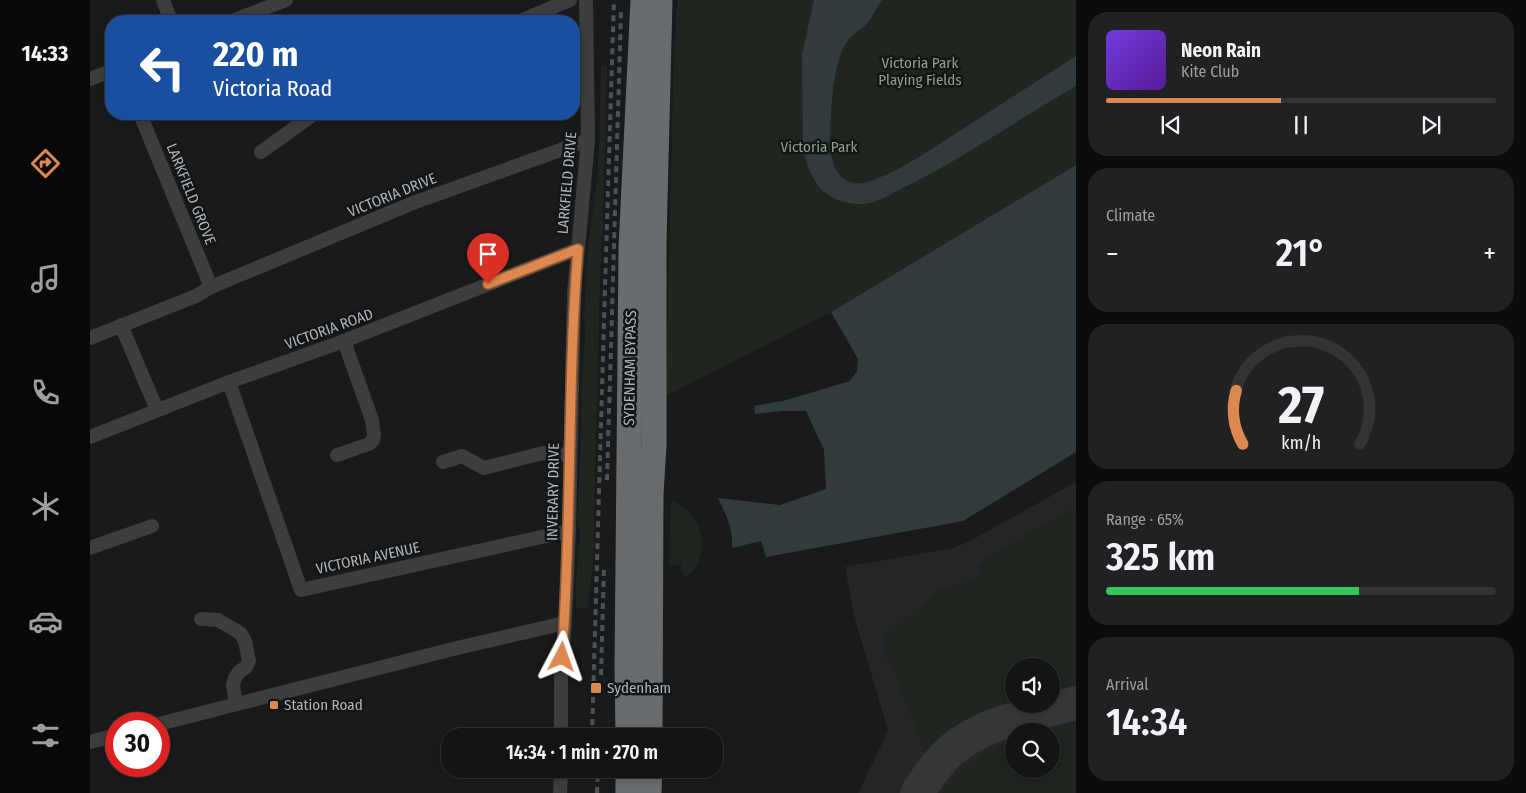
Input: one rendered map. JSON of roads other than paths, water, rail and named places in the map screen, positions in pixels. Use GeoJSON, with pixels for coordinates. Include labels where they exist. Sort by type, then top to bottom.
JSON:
{"type":"FeatureCollection","features":[{"type":"Feature","properties":{"kind":"highway","name":"SYDENHAM BYPASS"},"geometry":{"type":"LineString","coordinates":[[628,728],[631,248],[643,0]]}},
{"type":"Feature","properties":{"kind":"highway","name":"SYDENHAM BYPASS"},"geometry":{"type":"LineString","coordinates":[[650,728],[651,494],[654,445],[654,242],[660,0]]}},
{"type":"Feature","properties":{"kind":"highway"},"geometry":{"type":"LineString","coordinates":[[628,778],[628,793]]}},
{"type":"Feature","properties":{"kind":"highway"},"geometry":{"type":"LineString","coordinates":[[649,793],[650,778]]}},
{"type":"Feature","properties":{"kind":"street"},"geometry":{"type":"LineString","coordinates":[[163,0],[169,15]]}},
{"type":"Feature","properties":{"kind":"street"},"geometry":{"type":"LineString","coordinates":[[247,15],[286,0]]}},
{"type":"Feature","properties":{"kind":"street"},"geometry":{"type":"LineString","coordinates":[[534,15],[570,0]]}},
{"type":"Feature","properties":{"kind":"street","name":"LARKFIELD DRIVE"},"geometry":{"type":"LineString","coordinates":[[578,249],[588,140],[586,0]]}},
{"type":"Feature","properties":{"kind":"street"},"geometry":{"type":"LineString","coordinates":[[90,79],[105,73]]}},
{"type":"Feature","properties":{"kind":"street","name":"LARKFIELD GROVE"},"geometry":{"type":"LineString","coordinates":[[142,120],[211,287]]}},
{"type":"Feature","properties":{"kind":"street"},"geometry":{"type":"LineString","coordinates":[[261,152],[306,120]]}},
{"type":"Feature","properties":{"kind":"street","name":"VICTORIA DRIVE"},"geometry":{"type":"LineString","coordinates":[[90,338],[196,296],[211,287],[413,203],[588,140]]}},
{"type":"Feature","properties":{"kind":"street","name":"VICTORIA ROAD"},"geometry":{"type":"LineString","coordinates":[[90,437],[229,382],[344,341],[578,249]]}},
{"type":"Feature","properties":{"kind":"street","name":"INVERARY DRIVE"},"geometry":{"type":"LineString","coordinates":[[561,728],[561,673],[565,623],[574,293],[578,249]]}},
{"type":"Feature","properties":{"kind":"street"},"geometry":{"type":"LineString","coordinates":[[121,325],[157,410]]}},
{"type":"Feature","properties":{"kind":"street"},"geometry":{"type":"LineString","coordinates":[[337,454],[369,444],[373,440],[374,435],[372,420],[344,341]]}},
{"type":"Feature","properties":{"kind":"street","name":"VICTORIA AVENUE"},"geometry":{"type":"LineString","coordinates":[[229,382],[301,590],[568,531]]}},
{"type":"Feature","properties":{"kind":"street"},"geometry":{"type":"LineString","coordinates":[[442,462],[462,456],[484,468],[543,453],[570,455]]}},
{"type":"Feature","properties":{"kind":"street"},"geometry":{"type":"LineString","coordinates":[[90,548],[152,526]]}},
{"type":"Feature","properties":{"kind":"street"},"geometry":{"type":"LineString","coordinates":[[201,619],[219,613],[241,634],[247,647],[249,660],[246,667],[235,678],[236,704]]}},
{"type":"Feature","properties":{"kind":"street"},"geometry":{"type":"LineString","coordinates":[[170,721],[457,648],[565,623]]}},
{"type":"Feature","properties":{"kind":"street"},"geometry":{"type":"LineString","coordinates":[[90,742],[105,738]]}},
{"type":"Feature","properties":{"kind":"street"},"geometry":{"type":"LineString","coordinates":[[560,793],[561,778]]}},
{"type":"Feature","properties":{"kind":"railway"},"geometry":{"type":"LineString","coordinates":[[592,728],[614,0]]}},
{"type":"Feature","properties":{"kind":"railway"},"geometry":{"type":"LineString","coordinates":[[607,480],[621,12]]}},
{"type":"Feature","properties":{"kind":"railway"},"geometry":{"type":"LineString","coordinates":[[601,675],[604,567]]}},
{"type":"Feature","properties":{"kind":"railway"},"geometry":{"type":"LineString","coordinates":[[597,793],[598,778]]}},
{"type":"Feature","properties":{"kind":"place","name":"Sydenham"},"geometry":{"type":"Point","coordinates":[596,688]}},
{"type":"Feature","properties":{"kind":"place","name":"Station Road"},"geometry":{"type":"Point","coordinates":[274,705]}},
{"type":"Feature","properties":{"kind":"park label","name":"Victoria Park Playing Fields"},"geometry":{"type":"Point","coordinates":[920,72]}},
{"type":"Feature","properties":{"kind":"park label","name":"Victoria Park"},"geometry":{"type":"Point","coordinates":[819,147]}}]}
